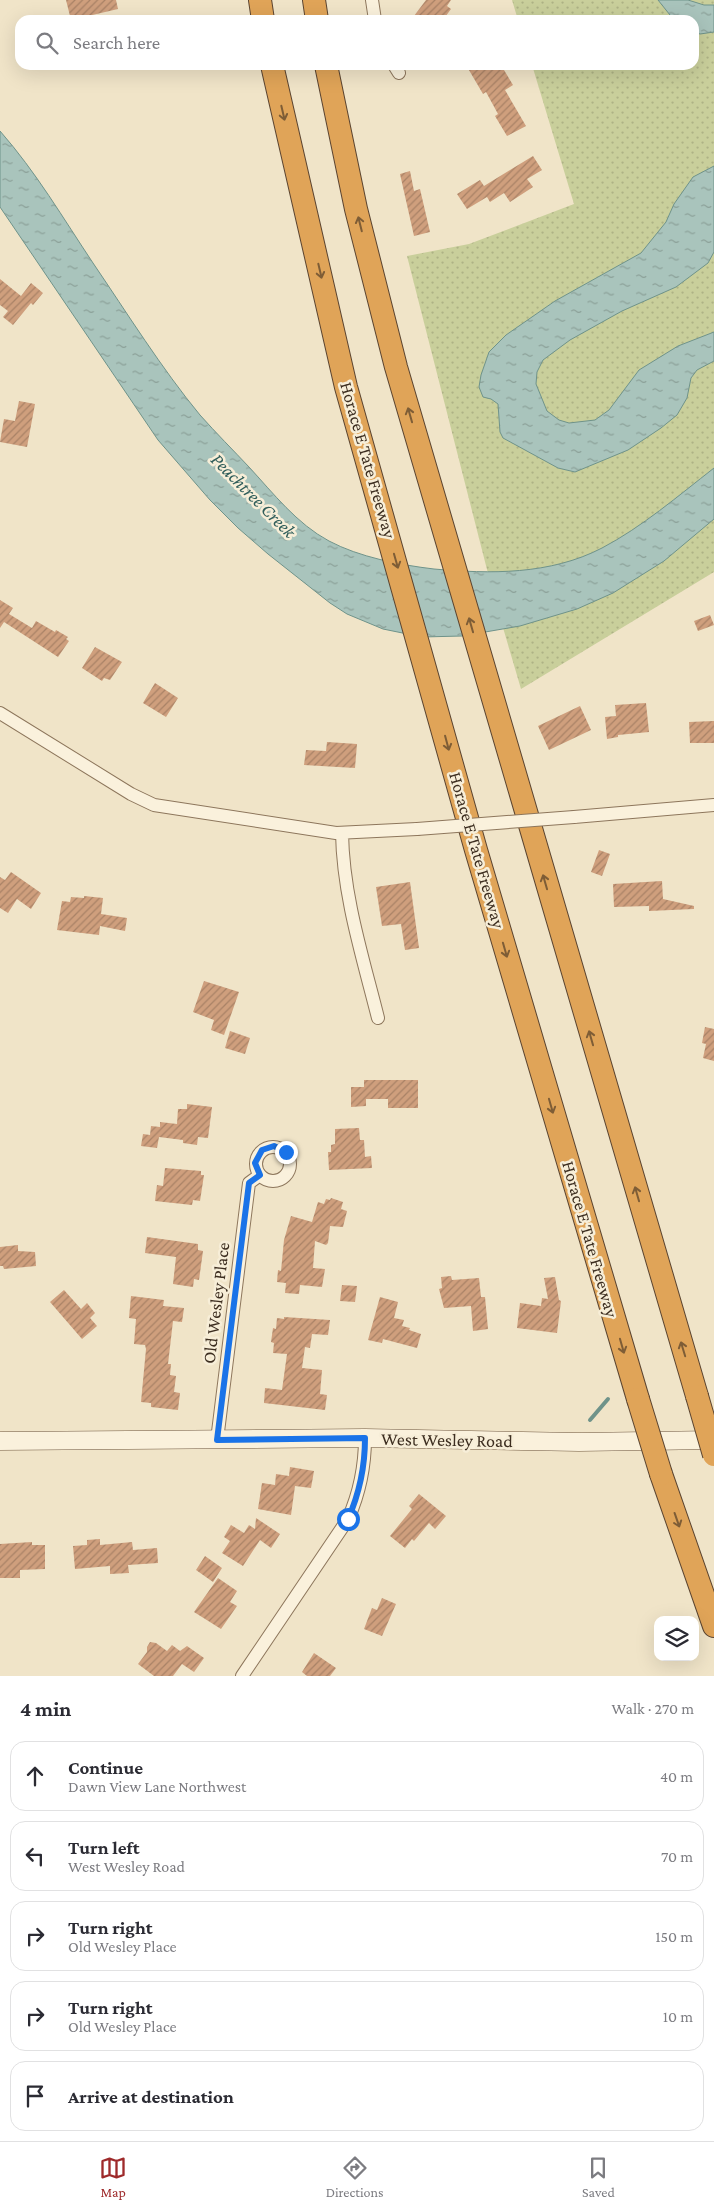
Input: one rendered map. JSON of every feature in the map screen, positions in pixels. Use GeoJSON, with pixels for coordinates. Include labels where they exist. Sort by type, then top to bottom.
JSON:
{"type":"FeatureCollection","features":[{"type":"Feature","properties":{"kind":"highway"},"geometry":{"type":"LineString","coordinates":[[260,0],[262,15]]}},
{"type":"Feature","properties":{"kind":"highway"},"geometry":{"type":"LineString","coordinates":[[314,0],[316,15]]}},
{"type":"Feature","properties":{"kind":"highway","name":"Horace E Tate Freeway"},"geometry":{"type":"LineString","coordinates":[[273,70],[346,387],[476,850],[661,1474],[714,1626]]}},
{"type":"Feature","properties":{"kind":"highway"},"geometry":{"type":"LineString","coordinates":[[327,70],[369,263],[396,367],[714,1455]]}},
{"type":"Feature","properties":{"kind":"street"},"geometry":{"type":"LineString","coordinates":[[372,0],[374,15]]}},
{"type":"Feature","properties":{"kind":"street"},"geometry":{"type":"LineString","coordinates":[[0,713],[131,794],[154,805],[342,833],[417,829],[714,805]]}},
{"type":"Feature","properties":{"kind":"street"},"geometry":{"type":"LineString","coordinates":[[342,833],[342,861],[378,1018]]}},
{"type":"Feature","properties":{"kind":"street","name":"Old Wesley Place"},"geometry":{"type":"LineString","coordinates":[[217,1440],[249,1183],[260,1175]]}},
{"type":"Feature","properties":{"kind":"street"},"geometry":{"type":"LineString","coordinates":[[242,1676],[348,1519],[362,1480],[365,1438]]}},
{"type":"Feature","properties":{"kind":"street","name":"West Wesley Road"},"geometry":{"type":"LineString","coordinates":[[0,1441],[365,1438],[579,1442],[714,1440]]}},
{"type":"Feature","properties":{"kind":"green space"},"geometry":{"type":"Polygon","coordinates":[[[512,0],[714,0],[714,572],[521,689],[494,597],[407,256],[469,244],[574,204],[534,70],[699,70],[699,15],[516,15],[512,0]]]}},
{"type":"Feature","properties":{"kind":"water"},"geometry":{"type":"Polygon","coordinates":[[[658,0],[688,0],[704,5],[714,5],[714,32],[699,34],[699,15],[670,15],[658,0]]]}},
{"type":"Feature","properties":{"kind":"water","name":"Peachtree Creek"},"geometry":{"type":"Polygon","coordinates":[[[0,131],[37,179],[145,340],[200,415],[296,517],[329,541],[353,552],[380,560],[434,569],[498,572],[541,568],[582,557],[617,540],[660,511],[714,468],[714,519],[664,561],[613,593],[577,609],[520,626],[462,636],[422,637],[383,629],[347,614],[330,603],[238,528],[210,500],[158,440],[0,207],[0,131]]]}},
{"type":"Feature","properties":{"kind":"water"},"geometry":{"type":"Polygon","coordinates":[[[714,166],[714,252],[708,263],[676,287],[622,311],[570,340],[543,360],[537,372],[536,384],[547,411],[559,420],[569,423],[595,420],[609,410],[639,370],[678,346],[714,332],[714,361],[697,370],[691,378],[687,398],[677,415],[628,450],[575,472],[558,468],[503,438],[500,432],[498,404],[491,399],[483,397],[479,387],[489,352],[506,335],[555,301],[641,253],[666,222],[674,204],[693,177],[714,166]]]}},
{"type":"Feature","properties":{"kind":"building"},"geometry":{"type":"Polygon","coordinates":[[[66,0],[116,0],[118,9],[92,15],[70,15],[66,0]]]}},
{"type":"Feature","properties":{"kind":"building"},"geometry":{"type":"Polygon","coordinates":[[[426,0],[451,0],[447,6],[451,9],[447,15],[415,15],[426,0]]]}},
{"type":"Feature","properties":{"kind":"building"},"geometry":{"type":"Polygon","coordinates":[[[469,70],[504,70],[513,85],[505,90],[526,126],[507,136],[495,116],[498,114],[486,92],[483,94],[469,70]]]}},
{"type":"Feature","properties":{"kind":"building"},"geometry":{"type":"Polygon","coordinates":[[[533,156],[542,170],[527,179],[533,187],[510,202],[504,193],[490,202],[487,197],[467,209],[457,194],[480,180],[484,186],[533,156]]]}},
{"type":"Feature","properties":{"kind":"building"},"geometry":{"type":"Polygon","coordinates":[[[410,171],[414,191],[420,189],[430,232],[414,236],[400,174],[410,171]]]}},
{"type":"Feature","properties":{"kind":"building"},"geometry":{"type":"Polygon","coordinates":[[[0,279],[21,296],[31,283],[43,293],[33,305],[31,303],[13,325],[3,317],[8,311],[0,305],[0,279]]]}},
{"type":"Feature","properties":{"kind":"building"},"geometry":{"type":"Polygon","coordinates":[[[19,401],[35,404],[27,447],[0,442],[4,419],[15,421],[19,401]]]}},
{"type":"Feature","properties":{"kind":"building"},"geometry":{"type":"Polygon","coordinates":[[[0,600],[13,608],[9,614],[32,628],[36,621],[68,637],[66,639],[69,641],[58,657],[4,622],[0,628],[0,600]]]}},
{"type":"Feature","properties":{"kind":"building"},"geometry":{"type":"Polygon","coordinates":[[[710,615],[714,625],[698,631],[694,621],[710,615]]]}},
{"type":"Feature","properties":{"kind":"building"},"geometry":{"type":"Polygon","coordinates":[[[95,647],[122,662],[110,680],[104,678],[102,681],[82,668],[95,647]]]}},
{"type":"Feature","properties":{"kind":"building"},"geometry":{"type":"Polygon","coordinates":[[[155,683],[178,698],[166,717],[143,703],[155,683]]]}},
{"type":"Feature","properties":{"kind":"building"},"geometry":{"type":"Polygon","coordinates":[[[646,703],[649,732],[618,735],[618,737],[607,739],[605,717],[616,716],[615,705],[646,703]]]}},
{"type":"Feature","properties":{"kind":"building"},"geometry":{"type":"Polygon","coordinates":[[[580,706],[591,730],[549,750],[538,726],[580,706]]]}},
{"type":"Feature","properties":{"kind":"building"},"geometry":{"type":"Polygon","coordinates":[[[714,721],[714,743],[690,743],[689,722],[714,721]]]}},
{"type":"Feature","properties":{"kind":"building"},"geometry":{"type":"Polygon","coordinates":[[[327,742],[357,744],[355,768],[304,765],[306,750],[326,751],[327,742]]]}},
{"type":"Feature","properties":{"kind":"building"},"geometry":{"type":"Polygon","coordinates":[[[599,850],[610,854],[602,876],[591,872],[599,850]]]}},
{"type":"Feature","properties":{"kind":"building"},"geometry":{"type":"Polygon","coordinates":[[[11,872],[41,893],[31,909],[17,899],[8,913],[0,908],[0,877],[5,880],[11,872]]]}},
{"type":"Feature","properties":{"kind":"building"},"geometry":{"type":"Polygon","coordinates":[[[662,881],[663,899],[694,906],[694,909],[649,911],[649,906],[614,907],[613,884],[662,881]]]}},
{"type":"Feature","properties":{"kind":"building"},"geometry":{"type":"Polygon","coordinates":[[[410,882],[419,948],[405,950],[401,924],[382,926],[376,887],[410,882]]]}},
{"type":"Feature","properties":{"kind":"building"},"geometry":{"type":"Polygon","coordinates":[[[84,896],[103,898],[101,914],[127,918],[125,931],[100,926],[99,935],[57,930],[62,901],[70,902],[71,897],[84,898],[84,896]]]}},
{"type":"Feature","properties":{"kind":"building"},"geometry":{"type":"Polygon","coordinates":[[[204,981],[239,992],[224,1035],[211,1030],[214,1020],[193,1012],[204,981]]]}},
{"type":"Feature","properties":{"kind":"building"},"geometry":{"type":"Polygon","coordinates":[[[705,1027],[714,1029],[714,1061],[703,1058],[706,1044],[702,1043],[705,1027]]]}},
{"type":"Feature","properties":{"kind":"building"},"geometry":{"type":"Polygon","coordinates":[[[230,1031],[250,1038],[245,1054],[225,1048],[230,1031]]]}},
{"type":"Feature","properties":{"kind":"building"},"geometry":{"type":"Polygon","coordinates":[[[364,1080],[418,1080],[418,1108],[388,1108],[388,1099],[366,1099],[366,1106],[351,1107],[351,1087],[364,1087],[364,1080]]]}},
{"type":"Feature","properties":{"kind":"building"},"geometry":{"type":"Polygon","coordinates":[[[187,1104],[212,1107],[208,1138],[198,1137],[197,1145],[183,1143],[183,1140],[159,1137],[157,1148],[141,1146],[143,1134],[150,1135],[151,1126],[160,1127],[160,1122],[177,1124],[178,1109],[187,1109],[187,1104]]]}},
{"type":"Feature","properties":{"kind":"building"},"geometry":{"type":"Polygon","coordinates":[[[359,1128],[360,1140],[364,1140],[365,1157],[371,1156],[372,1168],[329,1170],[328,1152],[331,1152],[331,1145],[335,1144],[335,1129],[359,1128]]]}},
{"type":"Feature","properties":{"kind":"building"},"geometry":{"type":"Polygon","coordinates":[[[165,1168],[201,1171],[201,1175],[204,1175],[200,1201],[193,1200],[192,1205],[155,1201],[157,1185],[163,1186],[165,1168]]]}},
{"type":"Feature","properties":{"kind":"building"},"geometry":{"type":"Polygon","coordinates":[[[331,1198],[343,1202],[341,1209],[347,1211],[343,1227],[330,1226],[328,1243],[326,1245],[315,1241],[313,1268],[325,1269],[322,1287],[300,1285],[299,1294],[285,1293],[286,1283],[277,1282],[278,1270],[281,1271],[284,1240],[291,1216],[312,1222],[318,1202],[324,1204],[326,1199],[330,1200],[331,1198]]]}},
{"type":"Feature","properties":{"kind":"building"},"geometry":{"type":"Polygon","coordinates":[[[147,1237],[198,1244],[198,1250],[203,1251],[199,1280],[194,1279],[193,1287],[173,1284],[176,1257],[145,1253],[147,1237]]]}},
{"type":"Feature","properties":{"kind":"building"},"geometry":{"type":"Polygon","coordinates":[[[18,1245],[18,1251],[35,1252],[36,1266],[4,1269],[3,1266],[0,1266],[0,1247],[18,1245]]]}},
{"type":"Feature","properties":{"kind":"building"},"geometry":{"type":"Polygon","coordinates":[[[451,1276],[452,1280],[479,1278],[481,1297],[485,1297],[488,1329],[473,1331],[471,1306],[444,1308],[439,1289],[442,1288],[441,1277],[451,1276]]]}},
{"type":"Feature","properties":{"kind":"building"},"geometry":{"type":"Polygon","coordinates":[[[555,1277],[559,1300],[561,1301],[557,1333],[517,1328],[520,1303],[541,1306],[542,1298],[548,1299],[544,1278],[555,1277]]]}},
{"type":"Feature","properties":{"kind":"building"},"geometry":{"type":"Polygon","coordinates":[[[342,1285],[357,1286],[355,1302],[340,1301],[342,1285]]]}},
{"type":"Feature","properties":{"kind":"building"},"geometry":{"type":"Polygon","coordinates":[[[64,1290],[81,1309],[87,1303],[95,1313],[90,1318],[97,1326],[82,1339],[50,1302],[64,1290]]]}},
{"type":"Feature","properties":{"kind":"building"},"geometry":{"type":"Polygon","coordinates":[[[131,1296],[164,1300],[163,1306],[184,1308],[182,1322],[173,1321],[168,1364],[171,1364],[170,1375],[176,1376],[174,1392],[180,1393],[178,1410],[151,1407],[151,1403],[141,1402],[146,1349],[145,1345],[134,1344],[136,1319],[129,1318],[131,1296]]]}},
{"type":"Feature","properties":{"kind":"building"},"geometry":{"type":"Polygon","coordinates":[[[380,1297],[398,1302],[394,1318],[404,1320],[402,1326],[421,1334],[417,1348],[383,1339],[382,1343],[368,1340],[380,1297]]]}},
{"type":"Feature","properties":{"kind":"building"},"geometry":{"type":"Polygon","coordinates":[[[284,1317],[330,1320],[328,1335],[312,1334],[310,1348],[305,1347],[302,1368],[322,1370],[320,1394],[327,1395],[325,1410],[264,1403],[265,1388],[282,1390],[287,1354],[273,1353],[274,1343],[271,1342],[273,1328],[276,1329],[277,1318],[284,1319],[284,1317]]]}},
{"type":"Feature","properties":{"kind":"building"},"geometry":{"type":"Polygon","coordinates":[[[290,1467],[314,1471],[311,1488],[295,1486],[291,1515],[258,1509],[262,1483],[275,1485],[276,1474],[289,1476],[290,1467]]]}},
{"type":"Feature","properties":{"kind":"building"},"geometry":{"type":"Polygon","coordinates":[[[419,1494],[446,1516],[435,1529],[429,1523],[414,1541],[412,1539],[405,1548],[390,1536],[412,1509],[409,1506],[419,1494]]]}},
{"type":"Feature","properties":{"kind":"building"},"geometry":{"type":"Polygon","coordinates":[[[256,1518],[280,1534],[271,1548],[260,1540],[243,1566],[222,1553],[230,1541],[224,1537],[231,1525],[244,1533],[249,1525],[255,1529],[256,1518]]]}},
{"type":"Feature","properties":{"kind":"building"},"geometry":{"type":"Polygon","coordinates":[[[100,1539],[100,1545],[132,1542],[133,1550],[157,1548],[158,1563],[128,1565],[129,1573],[110,1574],[110,1566],[75,1569],[73,1546],[87,1545],[87,1540],[100,1539]]]}},
{"type":"Feature","properties":{"kind":"building"},"geometry":{"type":"Polygon","coordinates":[[[32,1542],[32,1545],[45,1545],[45,1569],[20,1570],[20,1578],[0,1578],[0,1544],[32,1542]]]}},
{"type":"Feature","properties":{"kind":"building"},"geometry":{"type":"Polygon","coordinates":[[[205,1556],[222,1568],[213,1582],[196,1570],[205,1556]]]}},
{"type":"Feature","properties":{"kind":"building"},"geometry":{"type":"Polygon","coordinates":[[[218,1578],[237,1591],[230,1602],[237,1606],[221,1629],[194,1612],[218,1578]]]}},
{"type":"Feature","properties":{"kind":"building"},"geometry":{"type":"Polygon","coordinates":[[[382,1598],[396,1604],[382,1636],[364,1629],[372,1608],[377,1610],[382,1598]]]}},
{"type":"Feature","properties":{"kind":"building"},"geometry":{"type":"Polygon","coordinates":[[[150,1642],[156,1643],[167,1651],[172,1645],[180,1651],[187,1646],[204,1658],[194,1672],[182,1664],[173,1676],[154,1676],[138,1664],[147,1652],[150,1642]]]}},
{"type":"Feature","properties":{"kind":"building"},"geometry":{"type":"Polygon","coordinates":[[[314,1653],[336,1668],[330,1676],[307,1676],[302,1672],[314,1653]]]}},
{"type":"Feature","properties":{"kind":"waterway"},"geometry":{"type":"LineString","coordinates":[[590,1420],[608,1399]]}},
{"type":"Feature","properties":{"kind":"route"},"geometry":{"type":"LineString","coordinates":[[286,1152],[274,1146],[262,1150],[257,1156],[255,1163],[256,1170],[260,1175],[249,1183],[217,1440],[365,1438],[365,1462],[362,1480],[348,1519]]}}]}
